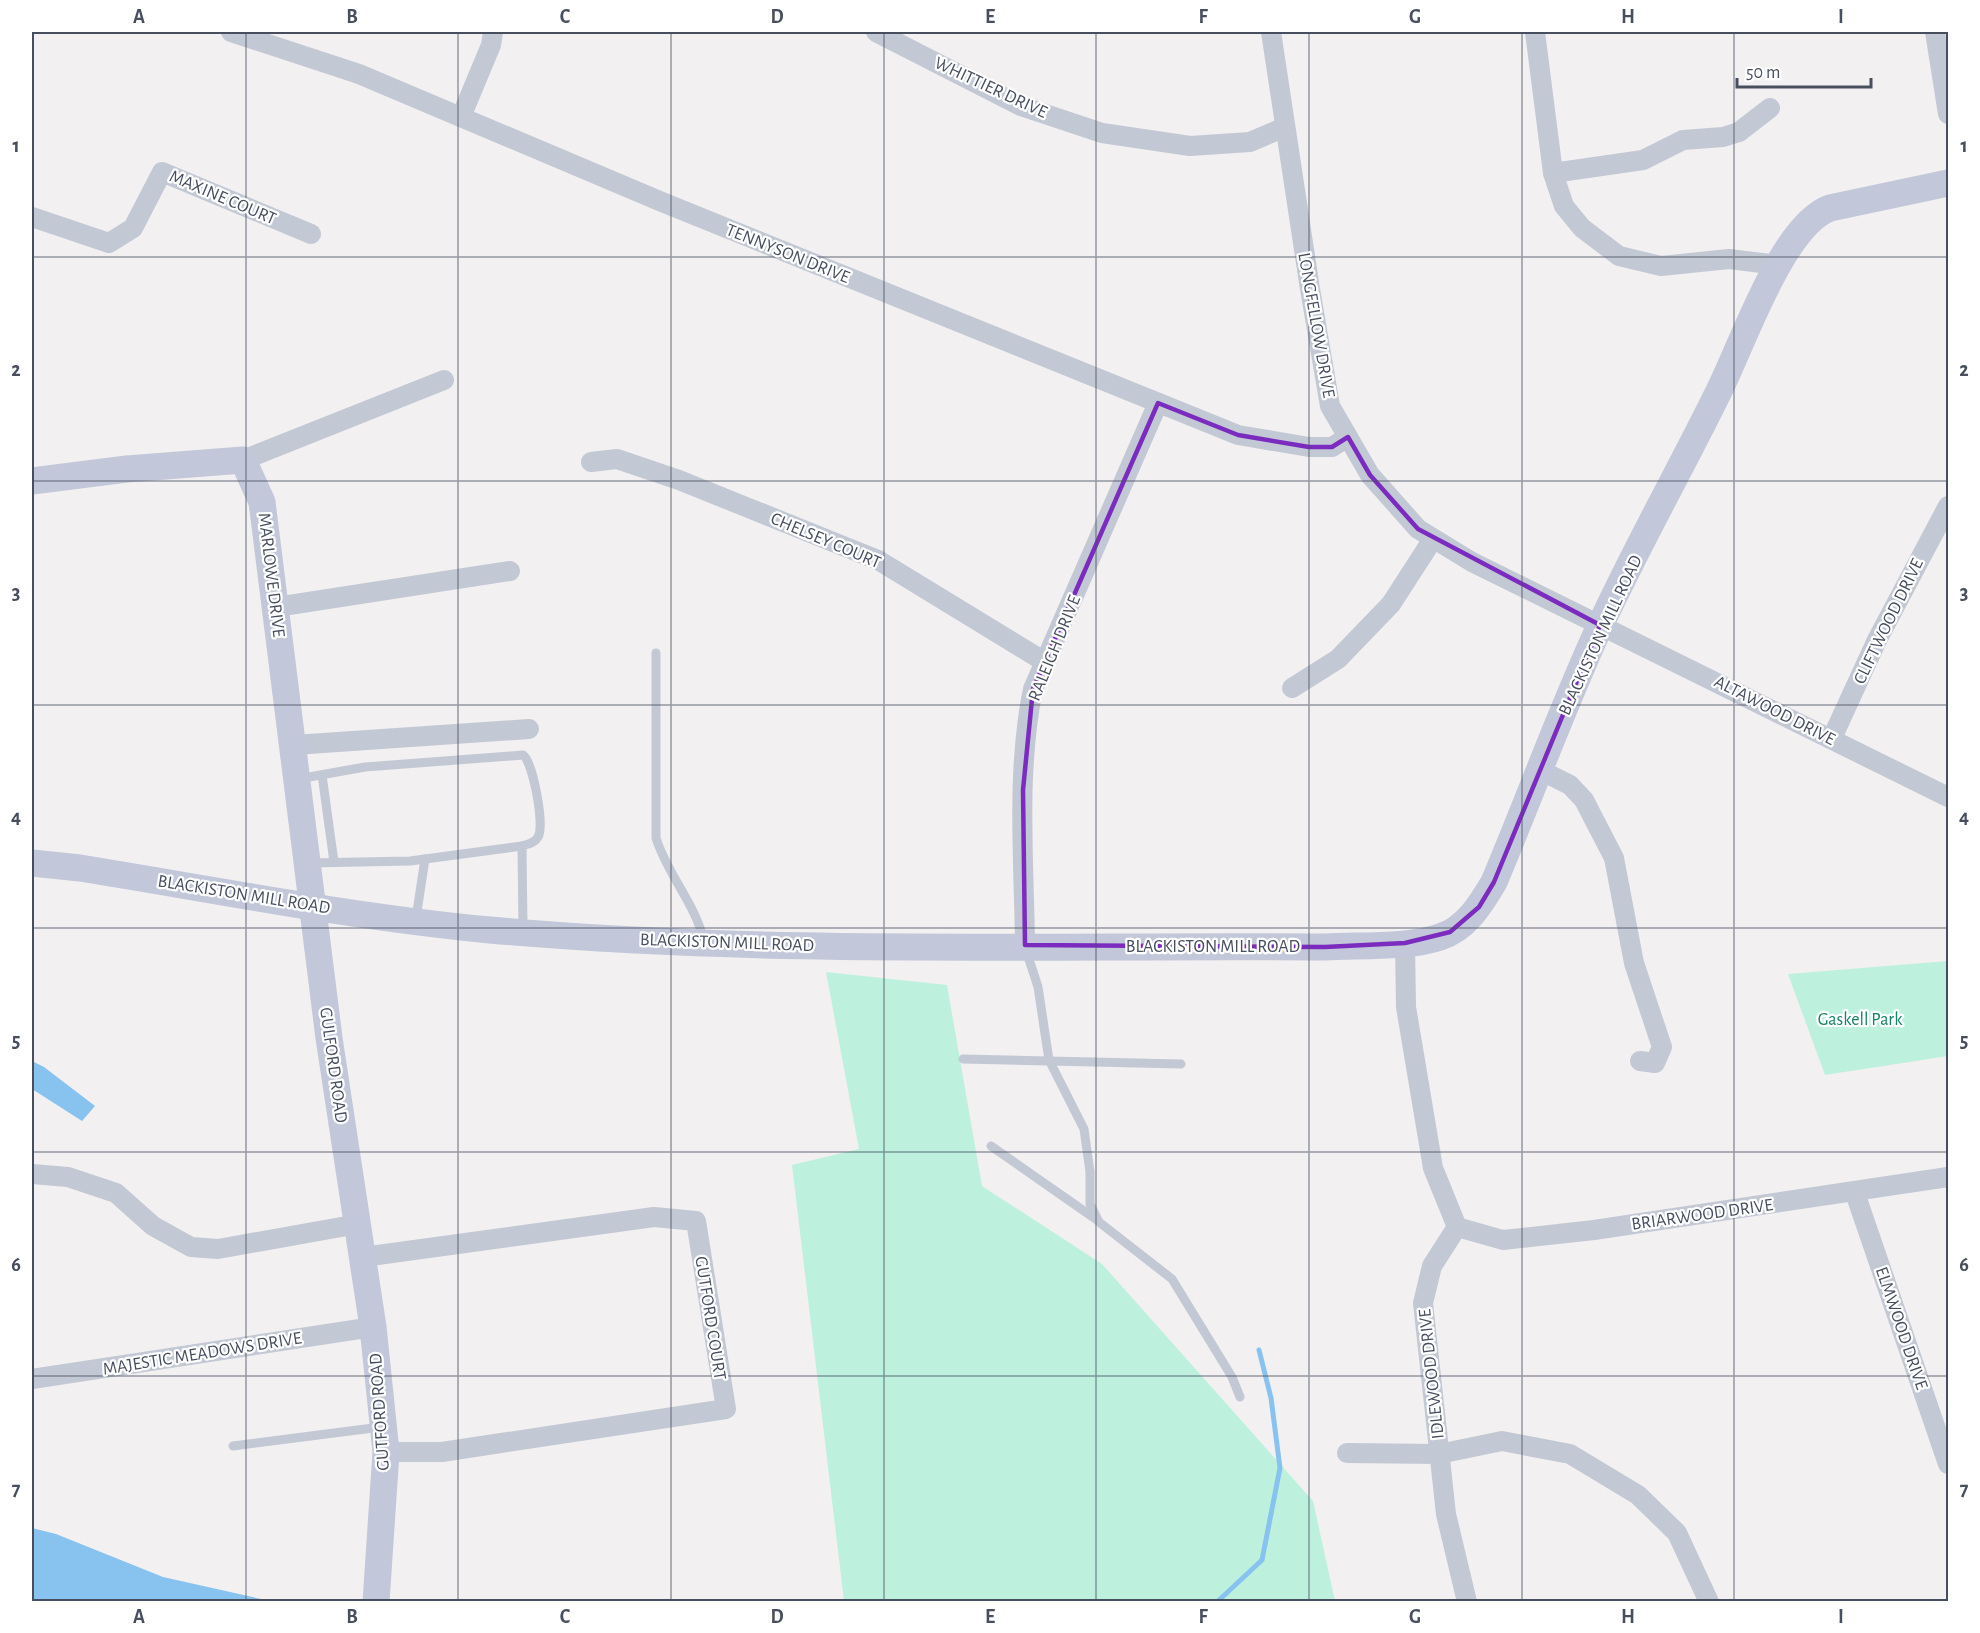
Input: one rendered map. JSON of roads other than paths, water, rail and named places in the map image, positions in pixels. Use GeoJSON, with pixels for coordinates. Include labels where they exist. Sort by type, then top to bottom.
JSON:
{"type":"FeatureCollection","features":[{"type":"Feature","properties":{"kind":"main road","name":"BLACKISTON MILL ROAD"},"geometry":{"type":"LineString","coordinates":[[32,864],[80,868],[416,921],[524,932],[742,946],[1325,947],[1406,943],[1441,937],[1457,928],[1479,907],[1501,865],[1600,626],[1719,393],[1778,265],[1799,231],[1825,210],[1948,183]]}},
{"type":"Feature","properties":{"kind":"main road"},"geometry":{"type":"LineString","coordinates":[[32,480],[127,469],[243,460]]}},
{"type":"Feature","properties":{"kind":"main road","name":"MARLOWE DRIVE"},"geometry":{"type":"LineString","coordinates":[[243,460],[262,502],[294,745],[310,777],[321,862],[314,906]]}},
{"type":"Feature","properties":{"kind":"main road","name":"GULFORD ROAD"},"geometry":{"type":"LineString","coordinates":[[314,906],[329,1038],[358,1224]]}},
{"type":"Feature","properties":{"kind":"main road","name":"GUTFORD ROAD"},"geometry":{"type":"LineString","coordinates":[[358,1224],[373,1327],[384,1439],[375,1602]]}},
{"type":"Feature","properties":{"kind":"street","name":"TENNYSON DRIVE"},"geometry":{"type":"LineString","coordinates":[[231,32],[359,74],[673,206],[1238,435],[1309,447],[1332,447],[1348,437]]}},
{"type":"Feature","properties":{"kind":"street"},"geometry":{"type":"LineString","coordinates":[[461,117],[491,45],[493,32]]}},
{"type":"Feature","properties":{"kind":"street","name":"WHITTIER DRIVE"},"geometry":{"type":"LineString","coordinates":[[876,32],[1021,106],[1102,133],[1190,146],[1250,142],[1285,127]]}},
{"type":"Feature","properties":{"kind":"street","name":"LONGFELLOW DRIVE"},"geometry":{"type":"LineString","coordinates":[[1271,32],[1330,406],[1370,475],[1418,529],[1472,562],[1600,626]]}},
{"type":"Feature","properties":{"kind":"street"},"geometry":{"type":"LineString","coordinates":[[1535,32],[1553,173],[1564,206],[1576,221],[1620,256],[1660,266],[1729,259],[1778,265]]}},
{"type":"Feature","properties":{"kind":"street"},"geometry":{"type":"LineString","coordinates":[[1935,32],[1948,114]]}},
{"type":"Feature","properties":{"kind":"street"},"geometry":{"type":"LineString","coordinates":[[1553,173],[1643,160],[1683,140],[1723,137],[1739,132],[1770,108]]}},
{"type":"Feature","properties":{"kind":"street","name":"MAXINE COURT"},"geometry":{"type":"LineString","coordinates":[[32,217],[109,243],[133,228],[162,172],[311,234]]}},
{"type":"Feature","properties":{"kind":"street"},"geometry":{"type":"LineString","coordinates":[[243,460],[444,380]]}},
{"type":"Feature","properties":{"kind":"street","name":"RALEIGH DRIVE"},"geometry":{"type":"LineString","coordinates":[[1025,945],[1023,790],[1026,723],[1034,688],[1158,403]]}},
{"type":"Feature","properties":{"kind":"street","name":"CHELSEY COURT"},"geometry":{"type":"LineString","coordinates":[[591,462],[617,459],[679,480],[878,560],[1046,662]]}},
{"type":"Feature","properties":{"kind":"street","name":"CLIFTWOOD DRIVE"},"geometry":{"type":"LineString","coordinates":[[1832,738],[1877,640],[1948,506]]}},
{"type":"Feature","properties":{"kind":"street"},"geometry":{"type":"LineString","coordinates":[[1292,688],[1338,659],[1391,604],[1433,539]]}},
{"type":"Feature","properties":{"kind":"street"},"geometry":{"type":"LineString","coordinates":[[276,607],[510,571]]}},
{"type":"Feature","properties":{"kind":"street","name":"ALTAWOOD DRIVE"},"geometry":{"type":"LineString","coordinates":[[1600,626],[1948,797]]}},
{"type":"Feature","properties":{"kind":"street"},"geometry":{"type":"LineString","coordinates":[[294,745],[529,729]]}},
{"type":"Feature","properties":{"kind":"street"},"geometry":{"type":"LineString","coordinates":[[1539,770],[1570,785],[1584,800],[1614,858],[1634,963],[1662,1047],[1655,1063],[1640,1061]]}},
{"type":"Feature","properties":{"kind":"street"},"geometry":{"type":"LineString","coordinates":[[1406,943],[1406,1007],[1433,1168],[1457,1227]]}},
{"type":"Feature","properties":{"kind":"street"},"geometry":{"type":"LineString","coordinates":[[32,1174],[68,1177],[116,1193],[153,1226],[191,1247],[218,1249],[358,1224]]}},
{"type":"Feature","properties":{"kind":"street","name":"BRIARWOOD DRIVE"},"geometry":{"type":"LineString","coordinates":[[1457,1227],[1503,1240],[1594,1230],[1855,1193],[1948,1177]]}},
{"type":"Feature","properties":{"kind":"street","name":"ELMWOOD DRIVE"},"geometry":{"type":"LineString","coordinates":[[1855,1193],[1948,1464]]}},
{"type":"Feature","properties":{"kind":"street","name":"GUTFORD COURT"},"geometry":{"type":"LineString","coordinates":[[363,1257],[654,1217],[696,1221],[726,1409],[442,1452],[384,1439]]}},
{"type":"Feature","properties":{"kind":"street","name":"IDLEWOOD DRIVE"},"geometry":{"type":"LineString","coordinates":[[1457,1227],[1432,1266],[1423,1303],[1446,1514],[1467,1602]]}},
{"type":"Feature","properties":{"kind":"street","name":"MAJESTIC MEADOWS DRIVE"},"geometry":{"type":"LineString","coordinates":[[32,1379],[373,1327]]}},
{"type":"Feature","properties":{"kind":"street"},"geometry":{"type":"LineString","coordinates":[[1347,1453],[1439,1454],[1502,1441],[1570,1454],[1638,1495],[1677,1533],[1709,1602]]}},
{"type":"Feature","properties":{"kind":"lane"},"geometry":{"type":"LineString","coordinates":[[656,653],[656,838],[661,855],[697,919],[704,943]]}},
{"type":"Feature","properties":{"kind":"lane"},"geometry":{"type":"LineString","coordinates":[[310,777],[365,767],[523,755],[531,765],[541,829],[532,843],[522,846],[425,859],[321,862]]}},
{"type":"Feature","properties":{"kind":"lane"},"geometry":{"type":"LineString","coordinates":[[522,846],[524,932]]}},
{"type":"Feature","properties":{"kind":"lane"},"geometry":{"type":"LineString","coordinates":[[416,921],[425,859]]}},
{"type":"Feature","properties":{"kind":"lane"},"geometry":{"type":"LineString","coordinates":[[1025,945],[1038,987],[1049,1059],[1084,1129],[1090,1172],[1090,1204],[1098,1222]]}},
{"type":"Feature","properties":{"kind":"lane"},"geometry":{"type":"LineString","coordinates":[[963,1059],[1049,1059],[1181,1064]]}},
{"type":"Feature","properties":{"kind":"lane"},"geometry":{"type":"LineString","coordinates":[[991,1146],[1098,1222],[1172,1279],[1232,1377],[1240,1397]]}},
{"type":"Feature","properties":{"kind":"lane"},"geometry":{"type":"LineString","coordinates":[[233,1446],[384,1439]]}},
{"type":"Feature","properties":{"kind":"water"},"geometry":{"type":"Polygon","coordinates":[[[32,1061],[44,1067],[95,1106],[82,1121],[32,1089],[32,1061]]]}},
{"type":"Feature","properties":{"kind":"water"},"geometry":{"type":"Polygon","coordinates":[[[32,1528],[56,1534],[163,1577],[270,1601],[32,1601],[32,1528]]]}},
{"type":"Feature","properties":{"kind":"waterway"},"geometry":{"type":"LineString","coordinates":[[1217,1602],[1262,1560],[1280,1468],[1271,1398],[1259,1350]]}},
{"type":"Feature","properties":{"kind":"park label","name":"Gaskell Park"},"geometry":{"type":"Point","coordinates":[1860,1019]}}]}
